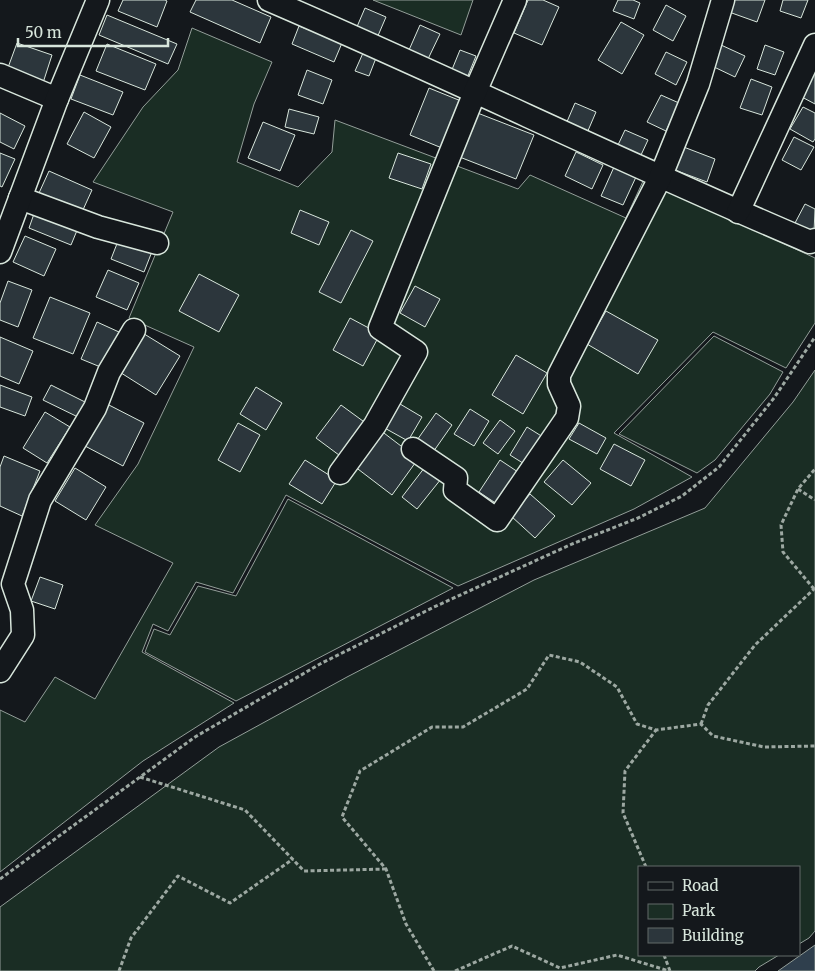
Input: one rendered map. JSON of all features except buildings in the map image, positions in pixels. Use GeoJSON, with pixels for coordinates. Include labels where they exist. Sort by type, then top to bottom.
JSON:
{"type":"FeatureCollection","features":[{"type":"Feature","properties":{"kind":"street"},"geometry":{"type":"LineString","coordinates":[[0,252],[57,99],[98,0]]}},
{"type":"Feature","properties":{"kind":"street"},"geometry":{"type":"LineString","coordinates":[[269,0],[356,37],[660,178],[810,242],[815,240]]}},
{"type":"Feature","properties":{"kind":"street"},"geometry":{"type":"LineString","coordinates":[[340,473],[375,426],[416,352],[380,328],[475,92],[515,0]]}},
{"type":"Feature","properties":{"kind":"street"},"geometry":{"type":"LineString","coordinates":[[412,449],[456,478],[455,490],[496,520],[567,418],[569,406],[559,384],[559,375],[660,178],[698,84],[723,0]]}},
{"type":"Feature","properties":{"kind":"street"},"geometry":{"type":"LineString","coordinates":[[738,212],[815,45]]}},
{"type":"Feature","properties":{"kind":"street"},"geometry":{"type":"LineString","coordinates":[[0,75],[57,99]]}},
{"type":"Feature","properties":{"kind":"street"},"geometry":{"type":"LineString","coordinates":[[20,198],[98,227],[157,243]]}},
{"type":"Feature","properties":{"kind":"street"},"geometry":{"type":"LineString","coordinates":[[0,671],[23,635],[22,610],[13,584],[40,500],[95,408],[109,372],[134,330]]}},
{"type":"Feature","properties":{"kind":"path"},"geometry":{"type":"LineString","coordinates":[[0,879],[195,737],[320,664],[434,607],[572,544],[638,518],[682,496],[719,466],[774,398],[815,337]]}},
{"type":"Feature","properties":{"kind":"path"},"geometry":{"type":"LineString","coordinates":[[701,724],[708,705],[755,645],[815,589],[782,552],[781,525],[798,489],[815,469]]}},
{"type":"Feature","properties":{"kind":"path"},"geometry":{"type":"LineString","coordinates":[[798,489],[815,500]]}},
{"type":"Feature","properties":{"kind":"path"},"geometry":{"type":"LineString","coordinates":[[434,971],[406,924],[386,869],[342,817],[360,771],[432,727],[463,727],[527,689],[549,655],[580,662],[617,687],[636,724],[656,730],[701,724]]}},
{"type":"Feature","properties":{"kind":"path"},"geometry":{"type":"LineString","coordinates":[[701,724],[713,736],[764,747],[815,746]]}},
{"type":"Feature","properties":{"kind":"path"},"geometry":{"type":"LineString","coordinates":[[646,866],[622,813],[625,771],[656,730]]}},
{"type":"Feature","properties":{"kind":"path"},"geometry":{"type":"LineString","coordinates":[[140,777],[245,810],[304,871],[386,869]]}},
{"type":"Feature","properties":{"kind":"path"},"geometry":{"type":"LineString","coordinates":[[119,971],[131,938],[178,876],[230,903],[293,859]]}},
{"type":"Feature","properties":{"kind":"path"},"geometry":{"type":"LineString","coordinates":[[455,971],[512,946],[560,968],[617,955],[669,971]]}},
{"type":"Feature","properties":{"kind":"path"},"geometry":{"type":"LineString","coordinates":[[664,956],[669,971]]}},
{"type":"Feature","properties":{"kind":"green space"},"geometry":{"type":"Polygon","coordinates":[[[373,0],[473,0],[461,35],[373,0]]]}},
{"type":"Feature","properties":{"kind":"green space"},"geometry":{"type":"Polygon","coordinates":[[[192,28],[272,62],[254,104],[237,162],[298,187],[332,152],[335,120],[518,189],[530,175],[626,218],[644,179],[815,258],[815,323],[786,368],[713,332],[614,433],[692,477],[634,509],[458,586],[286,495],[233,593],[196,582],[168,631],[153,624],[142,652],[234,703],[143,761],[0,872],[0,710],[25,722],[55,677],[95,699],[173,563],[95,525],[138,464],[194,347],[129,318],[173,212],[93,182],[143,107],[178,70],[192,28]]]}},
{"type":"Feature","properties":{"kind":"green space"},"geometry":{"type":"Polygon","coordinates":[[[714,336],[783,372],[770,394],[715,460],[697,473],[619,434],[714,336]]]}},
{"type":"Feature","properties":{"kind":"green space"},"geometry":{"type":"Polygon","coordinates":[[[815,370],[815,931],[809,938],[800,943],[800,866],[638,866],[638,956],[777,956],[755,971],[0,971],[0,907],[219,747],[347,677],[534,580],[705,508],[793,402],[815,370]]]}},
{"type":"Feature","properties":{"kind":"green space"},"geometry":{"type":"Polygon","coordinates":[[[288,499],[453,588],[236,701],[145,652],[154,629],[170,635],[198,586],[236,596],[288,499]]]}},
{"type":"Feature","properties":{"kind":"water"},"geometry":{"type":"Polygon","coordinates":[[[815,945],[815,971],[778,971],[800,956],[815,945]]]}}]}
